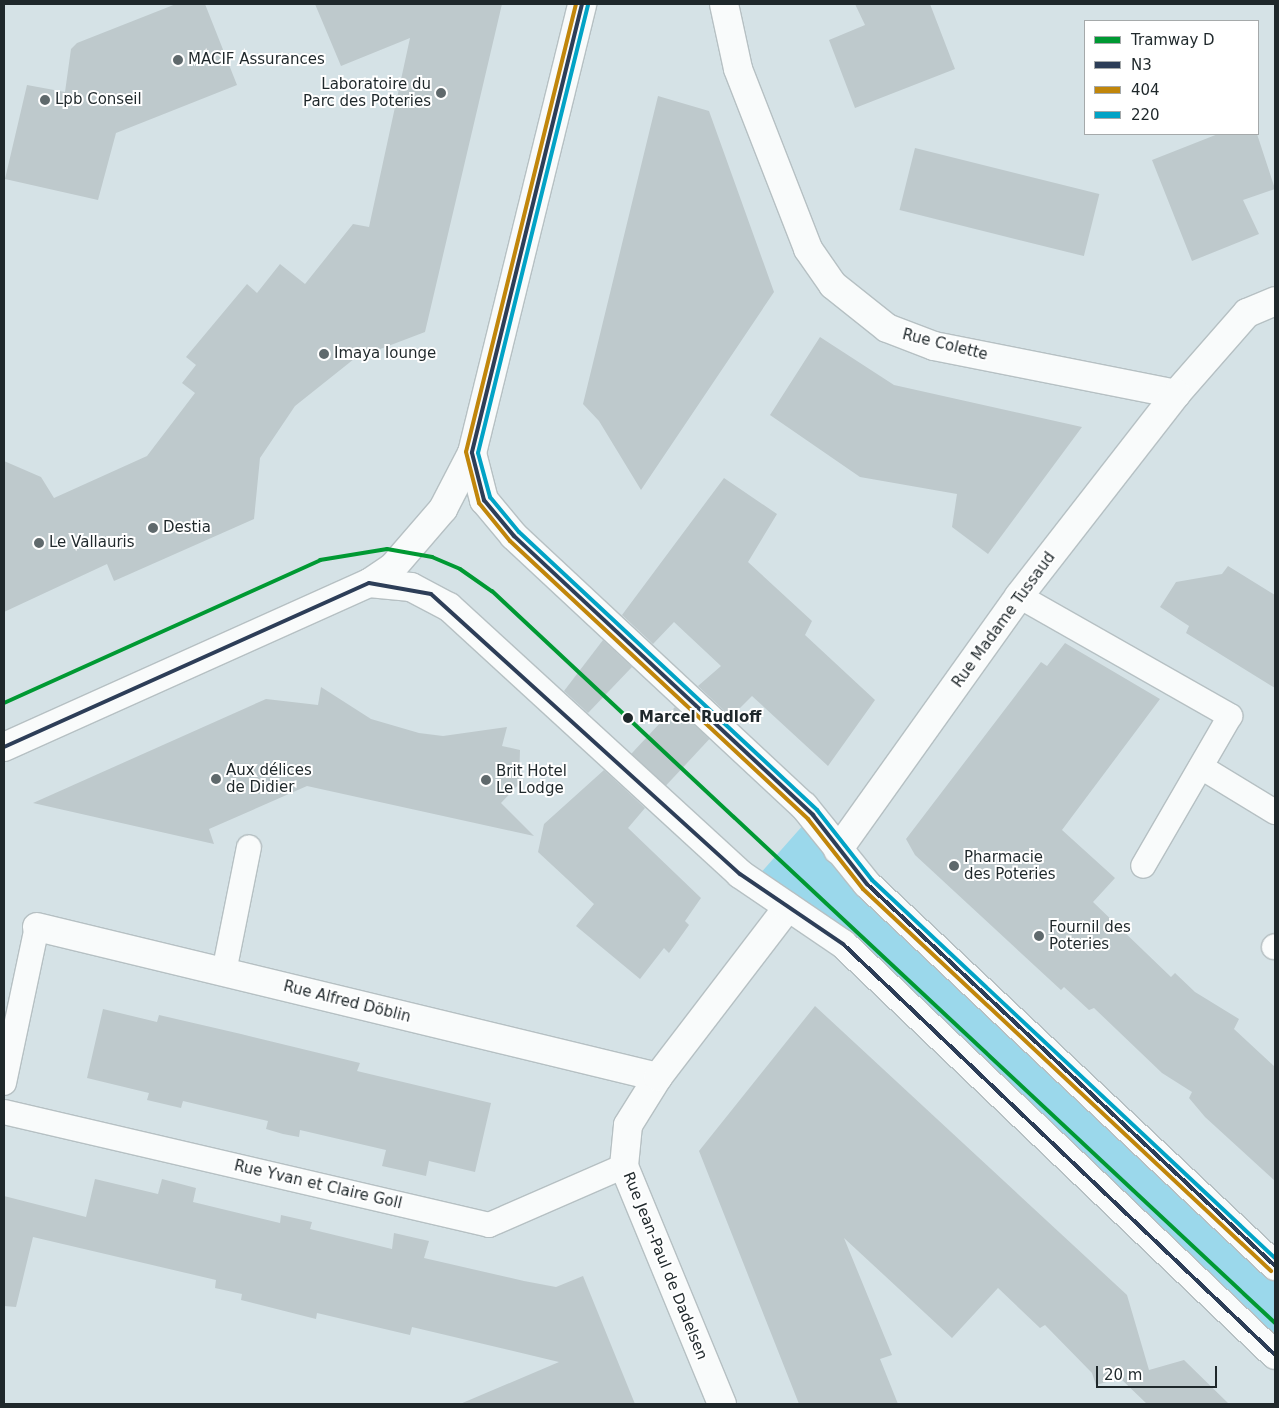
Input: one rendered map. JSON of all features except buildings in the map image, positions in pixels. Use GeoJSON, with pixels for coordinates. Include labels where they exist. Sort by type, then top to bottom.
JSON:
{"type":"FeatureCollection","features":[{"type":"Feature","properties":{"kind":"street"},"geometry":{"type":"LineString","coordinates":[[4,746],[369,583],[392,567],[433,522],[472,453],[582,4]]}},
{"type":"Feature","properties":{"kind":"street","name":"Rue Colette"},"geometry":{"type":"LineString","coordinates":[[724,4],[738,69],[808,249],[833,285],[860,310],[894,332],[934,346],[1176,394]]}},
{"type":"Feature","properties":{"kind":"street"},"geometry":{"type":"LineString","coordinates":[[1176,394],[1247,313],[1275,301]]}},
{"type":"Feature","properties":{"kind":"street","name":"Rue Madame Tussaud"},"geometry":{"type":"LineString","coordinates":[[838,850],[1019,596],[1176,394]]}},
{"type":"Feature","properties":{"kind":"street"},"geometry":{"type":"LineString","coordinates":[[472,453],[484,500],[498,519],[804,806],[867,884],[1275,1266]]}},
{"type":"Feature","properties":{"kind":"street"},"geometry":{"type":"LineString","coordinates":[[369,583],[411,587],[449,607],[740,874],[844,944],[1275,1355]]}},
{"type":"Feature","properties":{"kind":"street","name":"Rue Jean-Paul de Dadelsen"},"geometry":{"type":"LineString","coordinates":[[722,1404],[624,1166],[628,1125],[658,1077],[788,907]]}},
{"type":"Feature","properties":{"kind":"street","name":"Rue Alfred Döblin"},"geometry":{"type":"LineString","coordinates":[[37,927],[658,1077]]}},
{"type":"Feature","properties":{"kind":"lane"},"geometry":{"type":"LineString","coordinates":[[1019,596],[1230,716],[1143,866]]}},
{"type":"Feature","properties":{"kind":"lane"},"geometry":{"type":"LineString","coordinates":[[1201,767],[1275,812]]}},
{"type":"Feature","properties":{"kind":"lane"},"geometry":{"type":"LineString","coordinates":[[224,972],[249,846]]}},
{"type":"Feature","properties":{"kind":"lane"},"geometry":{"type":"LineString","coordinates":[[4,1083],[37,927]]}},
{"type":"Feature","properties":{"kind":"lane","name":"Rue Yvan et Claire Goll"},"geometry":{"type":"LineString","coordinates":[[4,1112],[489,1225],[624,1166]]}},
{"type":"Feature","properties":{"kind":"shaded area"},"geometry":{"type":"Polygon","coordinates":[[[805,823],[846,878],[1275,1280],[1275,1339],[758,876],[805,823]]]}},
{"type":"Feature","properties":{"kind":"tram line","name":"D"},"geometry":{"type":"LineString","coordinates":[[4,703],[320,560],[387,549],[432,557],[460,569],[492,591],[1275,1323]]}},
{"type":"Feature","properties":{"kind":"transit line","name":"404"},"geometry":{"type":"LineString","coordinates":[[576,4],[466,452],[479,503],[510,541],[808,819],[863,889],[1271,1271]]}},
{"type":"Feature","properties":{"kind":"transit line","name":"N3"},"geometry":{"type":"LineString","coordinates":[[582,4],[472,453],[484,500],[514,536],[813,815],[867,884],[1275,1266]]}},
{"type":"Feature","properties":{"kind":"transit line","name":"220"},"geometry":{"type":"LineString","coordinates":[[588,5],[478,453],[490,497],[519,532],[817,810],[872,880],[1275,1258]]}},
{"type":"Feature","properties":{"kind":"transit line","name":"N3"},"geometry":{"type":"LineString","coordinates":[[4,747],[369,583],[431,594],[740,874],[843,944],[1275,1355]]}},
{"type":"Feature","properties":{"kind":"place","name":"MACIF Assurances"},"geometry":{"type":"Point","coordinates":[178,60]}},
{"type":"Feature","properties":{"kind":"place","name":"Laboratoire du Parc des Poteries"},"geometry":{"type":"Point","coordinates":[441,93]}},
{"type":"Feature","properties":{"kind":"place","name":"Lpb Conseil"},"geometry":{"type":"Point","coordinates":[45,100]}},
{"type":"Feature","properties":{"kind":"place","name":"Imaya lounge"},"geometry":{"type":"Point","coordinates":[324,354]}},
{"type":"Feature","properties":{"kind":"place","name":"Destia"},"geometry":{"type":"Point","coordinates":[153,528]}},
{"type":"Feature","properties":{"kind":"place","name":"Le Vallauris"},"geometry":{"type":"Point","coordinates":[39,543]}},
{"type":"Feature","properties":{"kind":"place","name":"Marcel Rudloff"},"geometry":{"type":"Point","coordinates":[628,718]}},
{"type":"Feature","properties":{"kind":"place","name":"Aux délices de Didier"},"geometry":{"type":"Point","coordinates":[216,779]}},
{"type":"Feature","properties":{"kind":"place","name":"Brit Hotel Le Lodge"},"geometry":{"type":"Point","coordinates":[486,780]}},
{"type":"Feature","properties":{"kind":"place","name":"Pharmacie des Poteries"},"geometry":{"type":"Point","coordinates":[954,866]}},
{"type":"Feature","properties":{"kind":"place","name":"Fournil des Poteries"},"geometry":{"type":"Point","coordinates":[1039,936]}}]}
